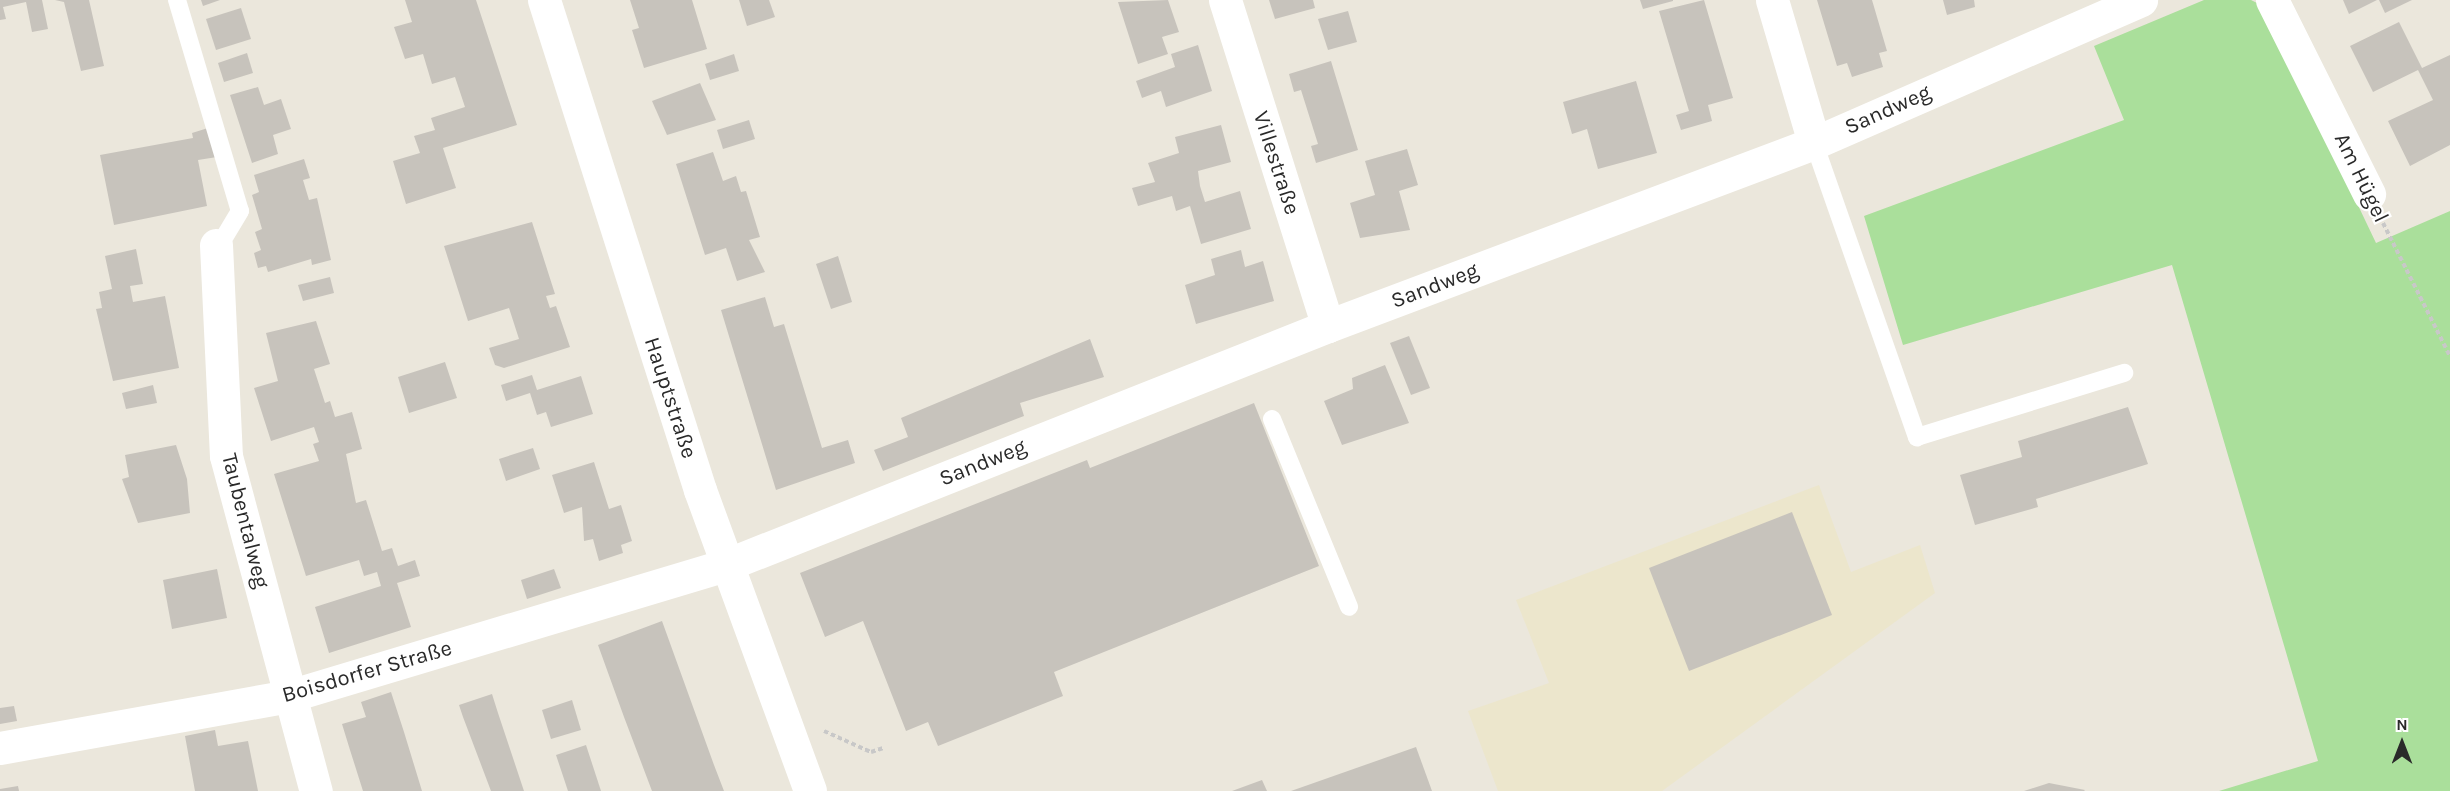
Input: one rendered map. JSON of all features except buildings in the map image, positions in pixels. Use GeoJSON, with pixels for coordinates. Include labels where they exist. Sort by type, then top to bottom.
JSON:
{"type":"FeatureCollection","features":[{"type":"Feature","properties":{"kind":"street","name":"Hauptstraße"},"geometry":{"type":"LineString","coordinates":[[543,0],[726,565],[810,791]]}},
{"type":"Feature","properties":{"kind":"street","name":"Villestraße"},"geometry":{"type":"LineString","coordinates":[[1225,0],[1328,326]]}},
{"type":"Feature","properties":{"kind":"street"},"geometry":{"type":"LineString","coordinates":[[1772,0],[1814,143]]}},
{"type":"Feature","properties":{"kind":"street","name":"Sandweg"},"geometry":{"type":"LineString","coordinates":[[726,565],[1328,326],[1814,143],[2141,0]]}},
{"type":"Feature","properties":{"kind":"street","name":"Am Hügel"},"geometry":{"type":"LineString","coordinates":[[2272,0],[2369,194]]}},
{"type":"Feature","properties":{"kind":"street","name":"Taubentalweg"},"geometry":{"type":"LineString","coordinates":[[216,248],[226,456],[316,791]]}},
{"type":"Feature","properties":{"kind":"street","name":"Boisdorfer Straße"},"geometry":{"type":"LineString","coordinates":[[0,748],[290,696],[726,565]]}},
{"type":"Feature","properties":{"kind":"lane"},"geometry":{"type":"LineString","coordinates":[[177,0],[240,210],[216,248]]}},
{"type":"Feature","properties":{"kind":"lane"},"geometry":{"type":"LineString","coordinates":[[1814,143],[1917,437],[2124,373]]}},
{"type":"Feature","properties":{"kind":"lane"},"geometry":{"type":"LineString","coordinates":[[1272,419],[1349,607]]}},
{"type":"Feature","properties":{"kind":"path","name":"Am Hügel"},"geometry":{"type":"LineString","coordinates":[[2369,194],[2450,356]]}},
{"type":"Feature","properties":{"kind":"path"},"geometry":{"type":"LineString","coordinates":[[792,742],[825,730],[871,752],[883,748]]}},
{"type":"Feature","properties":{"kind":"shaded area"},"geometry":{"type":"Polygon","coordinates":[[[1819,485],[1851,572],[1920,545],[1935,593],[1662,791],[1498,791],[1468,711],[1549,683],[1516,600],[1819,485]]]}},
{"type":"Feature","properties":{"kind":"green space"},"geometry":{"type":"Polygon","coordinates":[[[2204,0],[2251,0],[2263,6],[2376,243],[2450,211],[2450,791],[2219,791],[2318,761],[2172,265],[1903,345],[1864,216],[2124,120],[2094,46],[2204,0]]]}}]}
